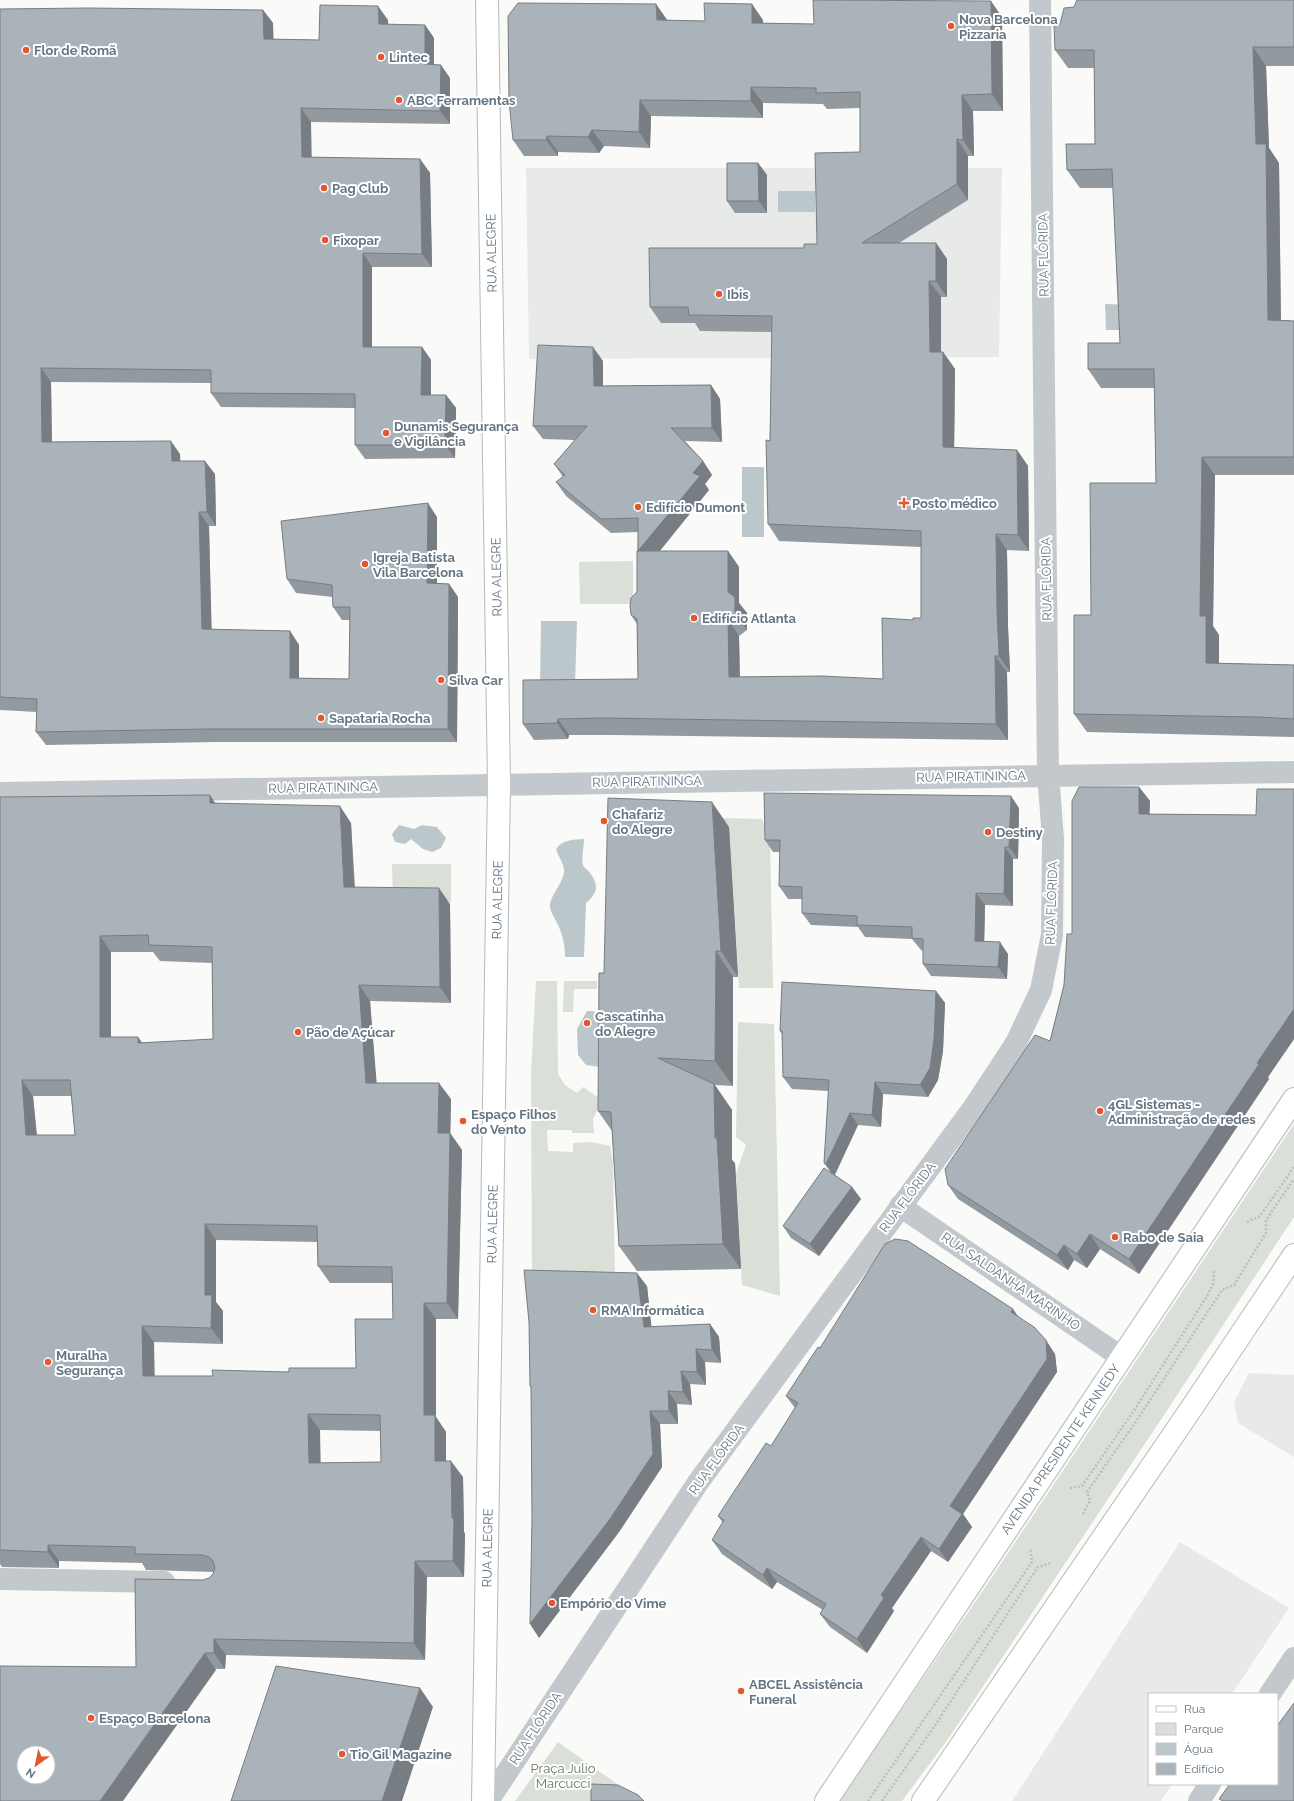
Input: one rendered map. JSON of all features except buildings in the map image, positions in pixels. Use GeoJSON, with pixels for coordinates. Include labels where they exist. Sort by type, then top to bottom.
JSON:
{"type":"FeatureCollection","features":[{"type":"Feature","properties":{"kind":"main road","name":"RUA ALEGRE"},"geometry":{"type":"LineString","coordinates":[[483,1801],[499,784],[487,0]]}},
{"type":"Feature","properties":{"kind":"main road","name":"AVENIDA PRESIDENTE KENNEDY"},"geometry":{"type":"LineString","coordinates":[[826,1801],[1294,1099]]}},
{"type":"Feature","properties":{"kind":"main road"},"geometry":{"type":"LineString","coordinates":[[923,1801],[1191,1409],[1294,1255]]}},
{"type":"Feature","properties":{"kind":"street","name":"RUA FLÓRIDA"},"geometry":{"type":"LineString","coordinates":[[488,1801],[699,1481],[983,1094],[1016,1043],[1041,990],[1052,935],[1053,838],[1048,774],[1040,0]]}},
{"type":"Feature","properties":{"kind":"street","name":"RUA PIRATININGA"},"geometry":{"type":"LineString","coordinates":[[0,793],[1048,774],[1294,772]]}},
{"type":"Feature","properties":{"kind":"street","name":"RUA SALDANHA MARINHO"},"geometry":{"type":"LineString","coordinates":[[900,1206],[1121,1357]]}},
{"type":"Feature","properties":{"kind":"street"},"geometry":{"type":"LineString","coordinates":[[0,1579],[182,1583]]}},
{"type":"Feature","properties":{"kind":"street"},"geometry":{"type":"LineString","coordinates":[[1271,1693],[1294,1658]]}},
{"type":"Feature","properties":{"kind":"street"},"geometry":{"type":"LineString","coordinates":[[1199,1801],[1209,1785]]}},
{"type":"Feature","properties":{"kind":"path"},"geometry":{"type":"LineString","coordinates":[[1244,1227],[1248,1221],[1260,1216],[1294,1167]]}},
{"type":"Feature","properties":{"kind":"path"},"geometry":{"type":"LineString","coordinates":[[1079,1520],[1090,1501],[1087,1492],[1139,1417],[1222,1290],[1234,1285],[1266,1233],[1266,1220],[1294,1179]]}},
{"type":"Feature","properties":{"kind":"path"},"geometry":{"type":"LineString","coordinates":[[1082,1486],[1189,1327],[1213,1284],[1214,1270],[1218,1264]]}},
{"type":"Feature","properties":{"kind":"path"},"geometry":{"type":"LineString","coordinates":[[882,1801],[936,1724],[1038,1568],[1051,1563],[1055,1557]]}},
{"type":"Feature","properties":{"kind":"path"},"geometry":{"type":"LineString","coordinates":[[868,1801],[1032,1562]]}},
{"type":"Feature","properties":{"kind":"shaded area"},"geometry":{"type":"Polygon","coordinates":[[[526,168],[1002,168],[999,357],[529,359],[526,168]]]}},
{"type":"Feature","properties":{"kind":"shaded area"},"geometry":{"type":"Polygon","coordinates":[[[1249,1373],[1294,1375],[1294,1457],[1238,1423],[1234,1402],[1249,1373]]]}},
{"type":"Feature","properties":{"kind":"shaded area"},"geometry":{"type":"Polygon","coordinates":[[[1180,1542],[1289,1608],[1233,1693],[1148,1693],[1148,1785],[1171,1785],[1161,1801],[1012,1801],[1180,1542]]]}},
{"type":"Feature","properties":{"kind":"green space"},"geometry":{"type":"Polygon","coordinates":[[[633,561],[633,604],[580,604],[579,562],[633,561]]]}},
{"type":"Feature","properties":{"kind":"green space"},"geometry":{"type":"Polygon","coordinates":[[[720,818],[762,819],[770,840],[773,988],[739,988],[729,828],[720,818]]]}},
{"type":"Feature","properties":{"kind":"green space"},"geometry":{"type":"Polygon","coordinates":[[[392,864],[451,864],[451,902],[393,901],[392,864]]]}},
{"type":"Feature","properties":{"kind":"green space"},"geometry":{"type":"Polygon","coordinates":[[[536,981],[557,981],[558,1074],[565,1085],[577,1093],[583,1087],[602,1100],[593,1119],[594,1133],[572,1133],[572,1130],[547,1130],[548,1151],[573,1152],[573,1143],[591,1142],[610,1146],[613,1162],[615,1282],[532,1280],[531,1074],[536,981]]]}},
{"type":"Feature","properties":{"kind":"green space"},"geometry":{"type":"Polygon","coordinates":[[[564,981],[597,981],[597,989],[574,989],[573,1012],[563,1012],[564,981]]]}},
{"type":"Feature","properties":{"kind":"green space"},"geometry":{"type":"Polygon","coordinates":[[[738,1022],[774,1024],[780,1296],[742,1285],[736,1174],[746,1145],[736,1137],[738,1022]]]}},
{"type":"Feature","properties":{"kind":"green space"},"geometry":{"type":"Polygon","coordinates":[[[1294,1124],[1294,1217],[946,1742],[902,1801],[839,1801],[982,1592],[1294,1124]]]}},
{"type":"Feature","properties":{"kind":"green space","name":"Praça Julio Marcucci"},"geometry":{"type":"Polygon","coordinates":[[[558,1742],[641,1801],[515,1801],[558,1742]]]}},
{"type":"Feature","properties":{"kind":"water"},"geometry":{"type":"Polygon","coordinates":[[[778,191],[815,191],[815,212],[778,212],[778,191]]]}},
{"type":"Feature","properties":{"kind":"water"},"geometry":{"type":"Polygon","coordinates":[[[1105,304],[1130,305],[1131,330],[1106,330],[1105,304]]]}},
{"type":"Feature","properties":{"kind":"water"},"geometry":{"type":"Polygon","coordinates":[[[742,467],[764,467],[764,537],[742,537],[742,467]]]}},
{"type":"Feature","properties":{"kind":"water"},"geometry":{"type":"Polygon","coordinates":[[[541,621],[577,621],[575,686],[540,686],[541,621]]]}},
{"type":"Feature","properties":{"kind":"water"},"geometry":{"type":"Polygon","coordinates":[[[399,825],[414,829],[422,825],[437,827],[446,838],[441,848],[432,852],[423,849],[411,839],[405,844],[395,842],[392,834],[399,825]]]}},
{"type":"Feature","properties":{"kind":"water"},"geometry":{"type":"Polygon","coordinates":[[[584,839],[582,862],[584,867],[593,877],[596,889],[593,896],[586,903],[584,957],[565,957],[562,934],[550,907],[551,900],[562,880],[564,872],[556,849],[562,843],[584,839]]]}},
{"type":"Feature","properties":{"kind":"water"},"geometry":{"type":"Polygon","coordinates":[[[587,1011],[602,1012],[600,1067],[586,1065],[578,1055],[577,1029],[587,1011]]]}},
{"type":"Feature","properties":{"kind":"place","name":"Nova Barcelona Pizzaria"},"geometry":{"type":"Point","coordinates":[951,26]}},
{"type":"Feature","properties":{"kind":"place","name":"Flor de Romã"},"geometry":{"type":"Point","coordinates":[26,50]}},
{"type":"Feature","properties":{"kind":"place","name":"Lintec"},"geometry":{"type":"Point","coordinates":[381,57]}},
{"type":"Feature","properties":{"kind":"place","name":"ABC Ferramentas"},"geometry":{"type":"Point","coordinates":[399,100]}},
{"type":"Feature","properties":{"kind":"place","name":"Pag Club"},"geometry":{"type":"Point","coordinates":[324,188]}},
{"type":"Feature","properties":{"kind":"place","name":"Fixopar"},"geometry":{"type":"Point","coordinates":[325,240]}},
{"type":"Feature","properties":{"kind":"place","name":"Ibis"},"geometry":{"type":"Point","coordinates":[719,294]}},
{"type":"Feature","properties":{"kind":"place","name":"Dunamis Segurança e Vigilância"},"geometry":{"type":"Point","coordinates":[386,433]}},
{"type":"Feature","properties":{"kind":"place","name":"Posto médico"},"geometry":{"type":"Point","coordinates":[904,503]}},
{"type":"Feature","properties":{"kind":"place","name":"Edifício Dumont"},"geometry":{"type":"Point","coordinates":[638,507]}},
{"type":"Feature","properties":{"kind":"place","name":"Igreja Batista Vila Barcelona"},"geometry":{"type":"Point","coordinates":[365,564]}},
{"type":"Feature","properties":{"kind":"place","name":"Edifício Atlanta"},"geometry":{"type":"Point","coordinates":[694,618]}},
{"type":"Feature","properties":{"kind":"place","name":"Silva Car"},"geometry":{"type":"Point","coordinates":[441,680]}},
{"type":"Feature","properties":{"kind":"place","name":"Sapataria Rocha"},"geometry":{"type":"Point","coordinates":[321,718]}},
{"type":"Feature","properties":{"kind":"place","name":"Chafariz do Alegre"},"geometry":{"type":"Point","coordinates":[604,821]}},
{"type":"Feature","properties":{"kind":"place","name":"Destiny"},"geometry":{"type":"Point","coordinates":[988,832]}},
{"type":"Feature","properties":{"kind":"place","name":"Cascatinha do Alegre"},"geometry":{"type":"Point","coordinates":[587,1023]}},
{"type":"Feature","properties":{"kind":"place","name":"Pão de Açúcar"},"geometry":{"type":"Point","coordinates":[298,1032]}},
{"type":"Feature","properties":{"kind":"place","name":"4GL Sistemas - Administração de redes"},"geometry":{"type":"Point","coordinates":[1100,1111]}},
{"type":"Feature","properties":{"kind":"place","name":"Espaço Filhos do Vento"},"geometry":{"type":"Point","coordinates":[463,1121]}},
{"type":"Feature","properties":{"kind":"place","name":"Rabo de Saia"},"geometry":{"type":"Point","coordinates":[1115,1237]}},
{"type":"Feature","properties":{"kind":"place","name":"RMA Informática"},"geometry":{"type":"Point","coordinates":[593,1310]}},
{"type":"Feature","properties":{"kind":"place","name":"Muralha Segurança"},"geometry":{"type":"Point","coordinates":[48,1362]}},
{"type":"Feature","properties":{"kind":"place","name":"Empório do Vime"},"geometry":{"type":"Point","coordinates":[552,1603]}},
{"type":"Feature","properties":{"kind":"place","name":"ABCEL Assistência Funeral"},"geometry":{"type":"Point","coordinates":[741,1691]}},
{"type":"Feature","properties":{"kind":"place","name":"Espaço Barcelona"},"geometry":{"type":"Point","coordinates":[91,1718]}},
{"type":"Feature","properties":{"kind":"place","name":"Tio Gil Magazine"},"geometry":{"type":"Point","coordinates":[342,1754]}}]}
